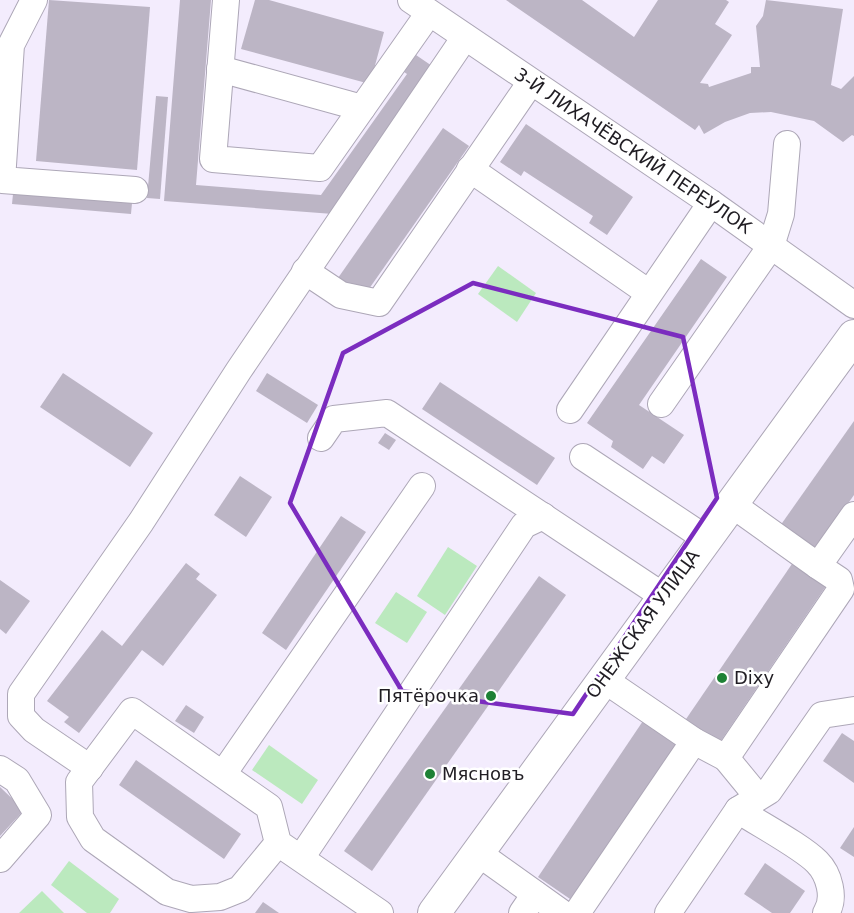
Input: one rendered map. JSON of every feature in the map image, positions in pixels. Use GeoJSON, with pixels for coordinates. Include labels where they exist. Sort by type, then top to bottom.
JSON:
{"type":"FeatureCollection","features":[{"type":"Feature","properties":{"kind":"main road","name":"ОНЕЖСКАЯ УЛИЦА"},"geometry":{"type":"LineString","coordinates":[[434,913],[730,503],[854,336]]}},
{"type":"Feature","properties":{"kind":"street"},"geometry":{"type":"LineString","coordinates":[[34,0],[11,45],[2,180],[135,190]]}},
{"type":"Feature","properties":{"kind":"street"},"geometry":{"type":"LineString","coordinates":[[226,0],[213,159],[320,168],[362,108],[420,6]]}},
{"type":"Feature","properties":{"kind":"street","name":"3-Й ЛИХАЧЁВСКИЙ ПЕРЕУЛОК"},"geometry":{"type":"LineString","coordinates":[[420,6],[711,203],[854,305]]}},
{"type":"Feature","properties":{"kind":"street"},"geometry":{"type":"LineString","coordinates":[[90,768],[34,730],[21,716],[21,694],[141,522],[305,271],[465,37]]}},
{"type":"Feature","properties":{"kind":"street"},"geometry":{"type":"LineString","coordinates":[[220,69],[362,108]]}},
{"type":"Feature","properties":{"kind":"street"},"geometry":{"type":"LineString","coordinates":[[305,271],[341,295],[379,303],[531,82]]}},
{"type":"Feature","properties":{"kind":"street"},"geometry":{"type":"LineString","coordinates":[[661,404],[771,246],[781,214],[787,144]]}},
{"type":"Feature","properties":{"kind":"street"},"geometry":{"type":"LineString","coordinates":[[470,168],[649,293]]}},
{"type":"Feature","properties":{"kind":"street"},"geometry":{"type":"LineString","coordinates":[[570,410],[711,203]]}},
{"type":"Feature","properties":{"kind":"street"},"geometry":{"type":"LineString","coordinates":[[321,438],[334,419],[387,413],[663,596]]}},
{"type":"Feature","properties":{"kind":"street"},"geometry":{"type":"LineString","coordinates":[[583,457],[705,538]]}},
{"type":"Feature","properties":{"kind":"street"},"geometry":{"type":"LineString","coordinates":[[223,774],[422,486]]}},
{"type":"Feature","properties":{"kind":"street"},"geometry":{"type":"LineString","coordinates":[[726,758],[841,589],[839,580],[730,503]]}},
{"type":"Feature","properties":{"kind":"street"},"geometry":{"type":"LineString","coordinates":[[818,566],[854,515]]}},
{"type":"Feature","properties":{"kind":"street"},"geometry":{"type":"LineString","coordinates":[[302,858],[524,525],[543,516]]}},
{"type":"Feature","properties":{"kind":"street"},"geometry":{"type":"LineString","coordinates":[[603,679],[694,741],[726,758],[748,804],[818,862],[831,885],[830,908],[826,913]]}},
{"type":"Feature","properties":{"kind":"street"},"geometry":{"type":"LineString","coordinates":[[668,913],[748,804],[769,791],[822,715],[854,710]]}},
{"type":"Feature","properties":{"kind":"street"},"geometry":{"type":"LineString","coordinates":[[240,889],[220,897],[191,899],[167,892],[93,839],[80,817],[79,782],[132,711],[269,807],[278,843],[380,913]]}},
{"type":"Feature","properties":{"kind":"street"},"geometry":{"type":"LineString","coordinates":[[577,913],[694,741]]}},
{"type":"Feature","properties":{"kind":"street"},"geometry":{"type":"LineString","coordinates":[[0,769],[17,780],[38,815],[0,859]]}},
{"type":"Feature","properties":{"kind":"street"},"geometry":{"type":"LineString","coordinates":[[224,913],[240,889],[278,843]]}},
{"type":"Feature","properties":{"kind":"street"},"geometry":{"type":"LineString","coordinates":[[478,853],[528,903],[562,913]]}},
{"type":"Feature","properties":{"kind":"highlighted area"},"geometry":{"type":"Polygon","coordinates":[[[473,283],[683,337],[717,498],[573,714],[402,691],[290,503],[343,353],[473,283]]]}},
{"type":"Feature","properties":{"kind":"green space"},"geometry":{"type":"Polygon","coordinates":[[[498,266],[536,293],[517,322],[478,294],[498,266]]]}},
{"type":"Feature","properties":{"kind":"green space"},"geometry":{"type":"Polygon","coordinates":[[[448,547],[477,566],[445,615],[417,596],[448,547]]]}},
{"type":"Feature","properties":{"kind":"green space"},"geometry":{"type":"Polygon","coordinates":[[[396,592],[427,612],[407,643],[375,623],[396,592]]]}},
{"type":"Feature","properties":{"kind":"green space"},"geometry":{"type":"Polygon","coordinates":[[[269,745],[318,780],[302,804],[252,770],[269,745]]]}},
{"type":"Feature","properties":{"kind":"green space"},"geometry":{"type":"Polygon","coordinates":[[[69,861],[119,899],[110,913],[87,913],[51,885],[69,861]]]}},
{"type":"Feature","properties":{"kind":"green space"},"geometry":{"type":"Polygon","coordinates":[[[42,891],[64,913],[19,913],[42,891]]]}},
{"type":"Feature","properties":{"kind":"building"},"geometry":{"type":"Polygon","coordinates":[[[49,0],[150,7],[137,170],[36,161],[49,0]]]}},
{"type":"Feature","properties":{"kind":"building"},"geometry":{"type":"Polygon","coordinates":[[[180,0],[211,0],[196,185],[321,195],[407,74],[404,72],[416,55],[435,68],[333,214],[164,201],[180,0]]]}},
{"type":"Feature","properties":{"kind":"building"},"geometry":{"type":"Polygon","coordinates":[[[255,0],[269,0],[384,32],[370,84],[241,49],[255,0]]]}},
{"type":"Feature","properties":{"kind":"building"},"geometry":{"type":"Polygon","coordinates":[[[506,0],[582,0],[634,37],[658,0],[726,0],[729,2],[715,24],[732,35],[700,83],[708,84],[709,87],[751,73],[751,67],[760,67],[756,26],[763,16],[766,0],[843,9],[831,85],[841,89],[854,76],[854,136],[852,135],[843,142],[814,121],[771,112],[750,113],[725,122],[704,134],[699,125],[695,130],[506,0]]]}},
{"type":"Feature","properties":{"kind":"building"},"geometry":{"type":"Polygon","coordinates":[[[156,96],[168,97],[160,199],[147,198],[156,96]]]}},
{"type":"Feature","properties":{"kind":"building"},"geometry":{"type":"Polygon","coordinates":[[[526,124],[633,197],[607,235],[589,223],[593,216],[524,171],[521,176],[500,162],[526,124]]]}},
{"type":"Feature","properties":{"kind":"building"},"geometry":{"type":"Polygon","coordinates":[[[443,128],[469,146],[364,296],[338,278],[443,128]]]}},
{"type":"Feature","properties":{"kind":"building"},"geometry":{"type":"Polygon","coordinates":[[[13,194],[132,203],[131,214],[12,204],[13,194]]]}},
{"type":"Feature","properties":{"kind":"building"},"geometry":{"type":"Polygon","coordinates":[[[701,259],[727,277],[639,405],[684,435],[664,464],[652,456],[643,469],[611,447],[613,441],[587,423],[701,259]]]}},
{"type":"Feature","properties":{"kind":"building"},"geometry":{"type":"Polygon","coordinates":[[[63,373],[153,433],[130,467],[40,407],[63,373]]]}},
{"type":"Feature","properties":{"kind":"building"},"geometry":{"type":"Polygon","coordinates":[[[267,373],[318,405],[307,423],[256,391],[267,373]]]}},
{"type":"Feature","properties":{"kind":"building"},"geometry":{"type":"Polygon","coordinates":[[[440,382],[555,458],[537,485],[422,409],[440,382]]]}},
{"type":"Feature","properties":{"kind":"building"},"geometry":{"type":"Polygon","coordinates":[[[854,421],[854,495],[815,550],[780,526],[854,421]]]}},
{"type":"Feature","properties":{"kind":"building"},"geometry":{"type":"Polygon","coordinates":[[[385,433],[396,440],[389,450],[378,443],[385,433]]]}},
{"type":"Feature","properties":{"kind":"building"},"geometry":{"type":"Polygon","coordinates":[[[240,476],[272,497],[246,537],[214,515],[240,476]]]}},
{"type":"Feature","properties":{"kind":"building"},"geometry":{"type":"Polygon","coordinates":[[[341,516],[366,532],[286,650],[262,633],[341,516]]]}},
{"type":"Feature","properties":{"kind":"building"},"geometry":{"type":"Polygon","coordinates":[[[794,561],[828,583],[718,745],[684,722],[794,561]]]}},
{"type":"Feature","properties":{"kind":"building"},"geometry":{"type":"Polygon","coordinates":[[[186,563],[200,574],[196,579],[217,595],[163,666],[142,650],[79,733],[64,722],[69,717],[47,701],[102,630],[122,646],[186,563]]]}},
{"type":"Feature","properties":{"kind":"building"},"geometry":{"type":"Polygon","coordinates":[[[539,576],[566,595],[372,871],[344,851],[539,576]]]}},
{"type":"Feature","properties":{"kind":"building"},"geometry":{"type":"Polygon","coordinates":[[[0,580],[30,601],[6,634],[0,629],[0,580]]]}},
{"type":"Feature","properties":{"kind":"building"},"geometry":{"type":"Polygon","coordinates":[[[186,705],[204,717],[194,733],[175,721],[186,705]]]}},
{"type":"Feature","properties":{"kind":"building"},"geometry":{"type":"Polygon","coordinates":[[[647,715],[682,739],[573,901],[538,877],[647,715]]]}},
{"type":"Feature","properties":{"kind":"building"},"geometry":{"type":"Polygon","coordinates":[[[842,733],[854,741],[854,783],[823,761],[842,733]]]}},
{"type":"Feature","properties":{"kind":"building"},"geometry":{"type":"Polygon","coordinates":[[[136,760],[241,834],[224,859],[119,785],[136,760]]]}},
{"type":"Feature","properties":{"kind":"building"},"geometry":{"type":"Polygon","coordinates":[[[0,787],[24,810],[0,836],[0,787]]]}},
{"type":"Feature","properties":{"kind":"building"},"geometry":{"type":"Polygon","coordinates":[[[854,827],[854,857],[840,848],[854,827]]]}},
{"type":"Feature","properties":{"kind":"building"},"geometry":{"type":"Polygon","coordinates":[[[765,863],[805,891],[790,913],[772,913],[744,894],[765,863]]]}},
{"type":"Feature","properties":{"kind":"building"},"geometry":{"type":"Polygon","coordinates":[[[263,902],[279,913],[255,913],[263,902]]]}},
{"type":"Feature","properties":{"kind":"place","name":"Dixy"},"geometry":{"type":"Point","coordinates":[722,678]}},
{"type":"Feature","properties":{"kind":"place","name":"Пятёрочка"},"geometry":{"type":"Point","coordinates":[491,696]}},
{"type":"Feature","properties":{"kind":"place","name":"Мясновъ"},"geometry":{"type":"Point","coordinates":[430,774]}}]}
